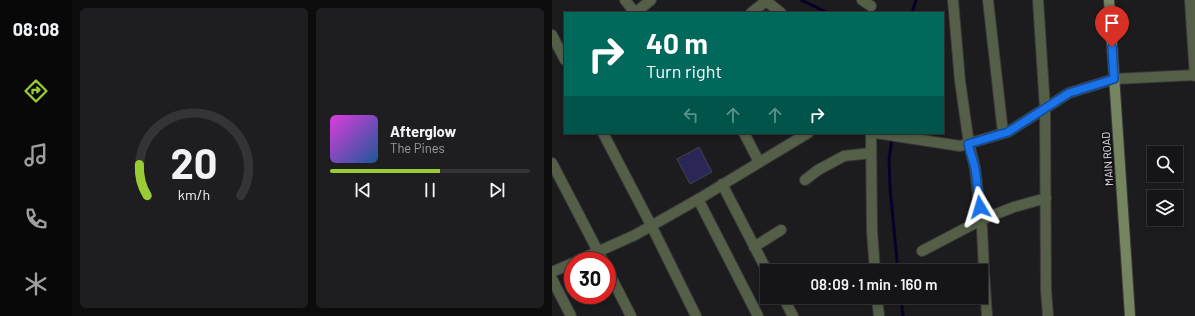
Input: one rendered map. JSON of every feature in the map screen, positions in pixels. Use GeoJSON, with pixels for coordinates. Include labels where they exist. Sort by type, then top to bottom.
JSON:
{"type":"FeatureCollection","features":[{"type":"Feature","properties":{"kind":"street"},"geometry":{"type":"LineString","coordinates":[[625,0],[634,12]]}},
{"type":"Feature","properties":{"kind":"street"},"geometry":{"type":"LineString","coordinates":[[636,12],[651,0]]}},
{"type":"Feature","properties":{"kind":"street"},"geometry":{"type":"LineString","coordinates":[[752,12],[766,0],[780,12]]}},
{"type":"Feature","properties":{"kind":"street"},"geometry":{"type":"LineString","coordinates":[[862,0],[871,6]]}},
{"type":"Feature","properties":{"kind":"street"},"geometry":{"type":"LineString","coordinates":[[953,0],[960,81],[968,144],[975,168],[981,220],[987,316]]}},
{"type":"Feature","properties":{"kind":"street"},"geometry":{"type":"LineString","coordinates":[[988,0],[1003,133]]}},
{"type":"Feature","properties":{"kind":"street"},"geometry":{"type":"LineString","coordinates":[[1038,0],[1045,108],[1046,290],[1048,316]]}},
{"type":"Feature","properties":{"kind":"street","name":"MAIN ROAD"},"geometry":{"type":"LineString","coordinates":[[1109,0],[1130,316]]}},
{"type":"Feature","properties":{"kind":"street"},"geometry":{"type":"LineString","coordinates":[[879,134],[908,138],[922,136],[960,146],[1008,132],[1069,93],[1114,79],[1195,75],[1193,14],[1190,0]]}},
{"type":"Feature","properties":{"kind":"street"},"geometry":{"type":"LineString","coordinates":[[552,35],[564,58]]}},
{"type":"Feature","properties":{"kind":"street"},"geometry":{"type":"LineString","coordinates":[[604,134],[696,316]]}},
{"type":"Feature","properties":{"kind":"street"},"geometry":{"type":"LineString","coordinates":[[745,134],[759,162]]}},
{"type":"Feature","properties":{"kind":"street"},"geometry":{"type":"LineString","coordinates":[[552,163],[598,251],[635,235],[806,134]]}},
{"type":"Feature","properties":{"kind":"street"},"geometry":{"type":"LineString","coordinates":[[871,134],[872,231],[874,264]]}},
{"type":"Feature","properties":{"kind":"street"},"geometry":{"type":"LineString","coordinates":[[804,180],[818,170],[844,156],[871,153]]}},
{"type":"Feature","properties":{"kind":"street"},"geometry":{"type":"LineString","coordinates":[[722,184],[763,264]]}},
{"type":"Feature","properties":{"kind":"street"},"geometry":{"type":"LineString","coordinates":[[922,251],[981,220],[1014,207],[1046,198]]}},
{"type":"Feature","properties":{"kind":"street"},"geometry":{"type":"LineString","coordinates":[[698,199],[758,316]]}},
{"type":"Feature","properties":{"kind":"street"},"geometry":{"type":"LineString","coordinates":[[754,247],[781,230]]}},
{"type":"Feature","properties":{"kind":"street"},"geometry":{"type":"LineString","coordinates":[[552,272],[564,267]]}},
{"type":"Feature","properties":{"kind":"street"},"geometry":{"type":"LineString","coordinates":[[552,279],[571,316]]}},
{"type":"Feature","properties":{"kind":"street"},"geometry":{"type":"LineString","coordinates":[[616,287],[631,316]]}},
{"type":"Feature","properties":{"kind":"street"},"geometry":{"type":"LineString","coordinates":[[787,304],[793,316]]}},
{"type":"Feature","properties":{"kind":"street"},"geometry":{"type":"LineString","coordinates":[[878,304],[879,316]]}},
{"type":"Feature","properties":{"kind":"building"},"geometry":{"type":"Polygon","coordinates":[[[699,147],[712,172],[690,184],[677,159],[699,147]]]}},
{"type":"Feature","properties":{"kind":"waterway"},"geometry":{"type":"LineString","coordinates":[[801,0],[826,12]]}},
{"type":"Feature","properties":{"kind":"waterway"},"geometry":{"type":"LineString","coordinates":[[912,12],[916,0]]}},
{"type":"Feature","properties":{"kind":"waterway"},"geometry":{"type":"LineString","coordinates":[[892,138],[889,160],[890,188],[897,264]]}},
{"type":"Feature","properties":{"kind":"waterway"},"geometry":{"type":"LineString","coordinates":[[902,304],[903,316]]}},
{"type":"Feature","properties":{"kind":"route"},"geometry":{"type":"LineString","coordinates":[[980,207],[975,168],[968,144],[1008,132],[1069,93],[1114,79],[1112,47]]}}]}
